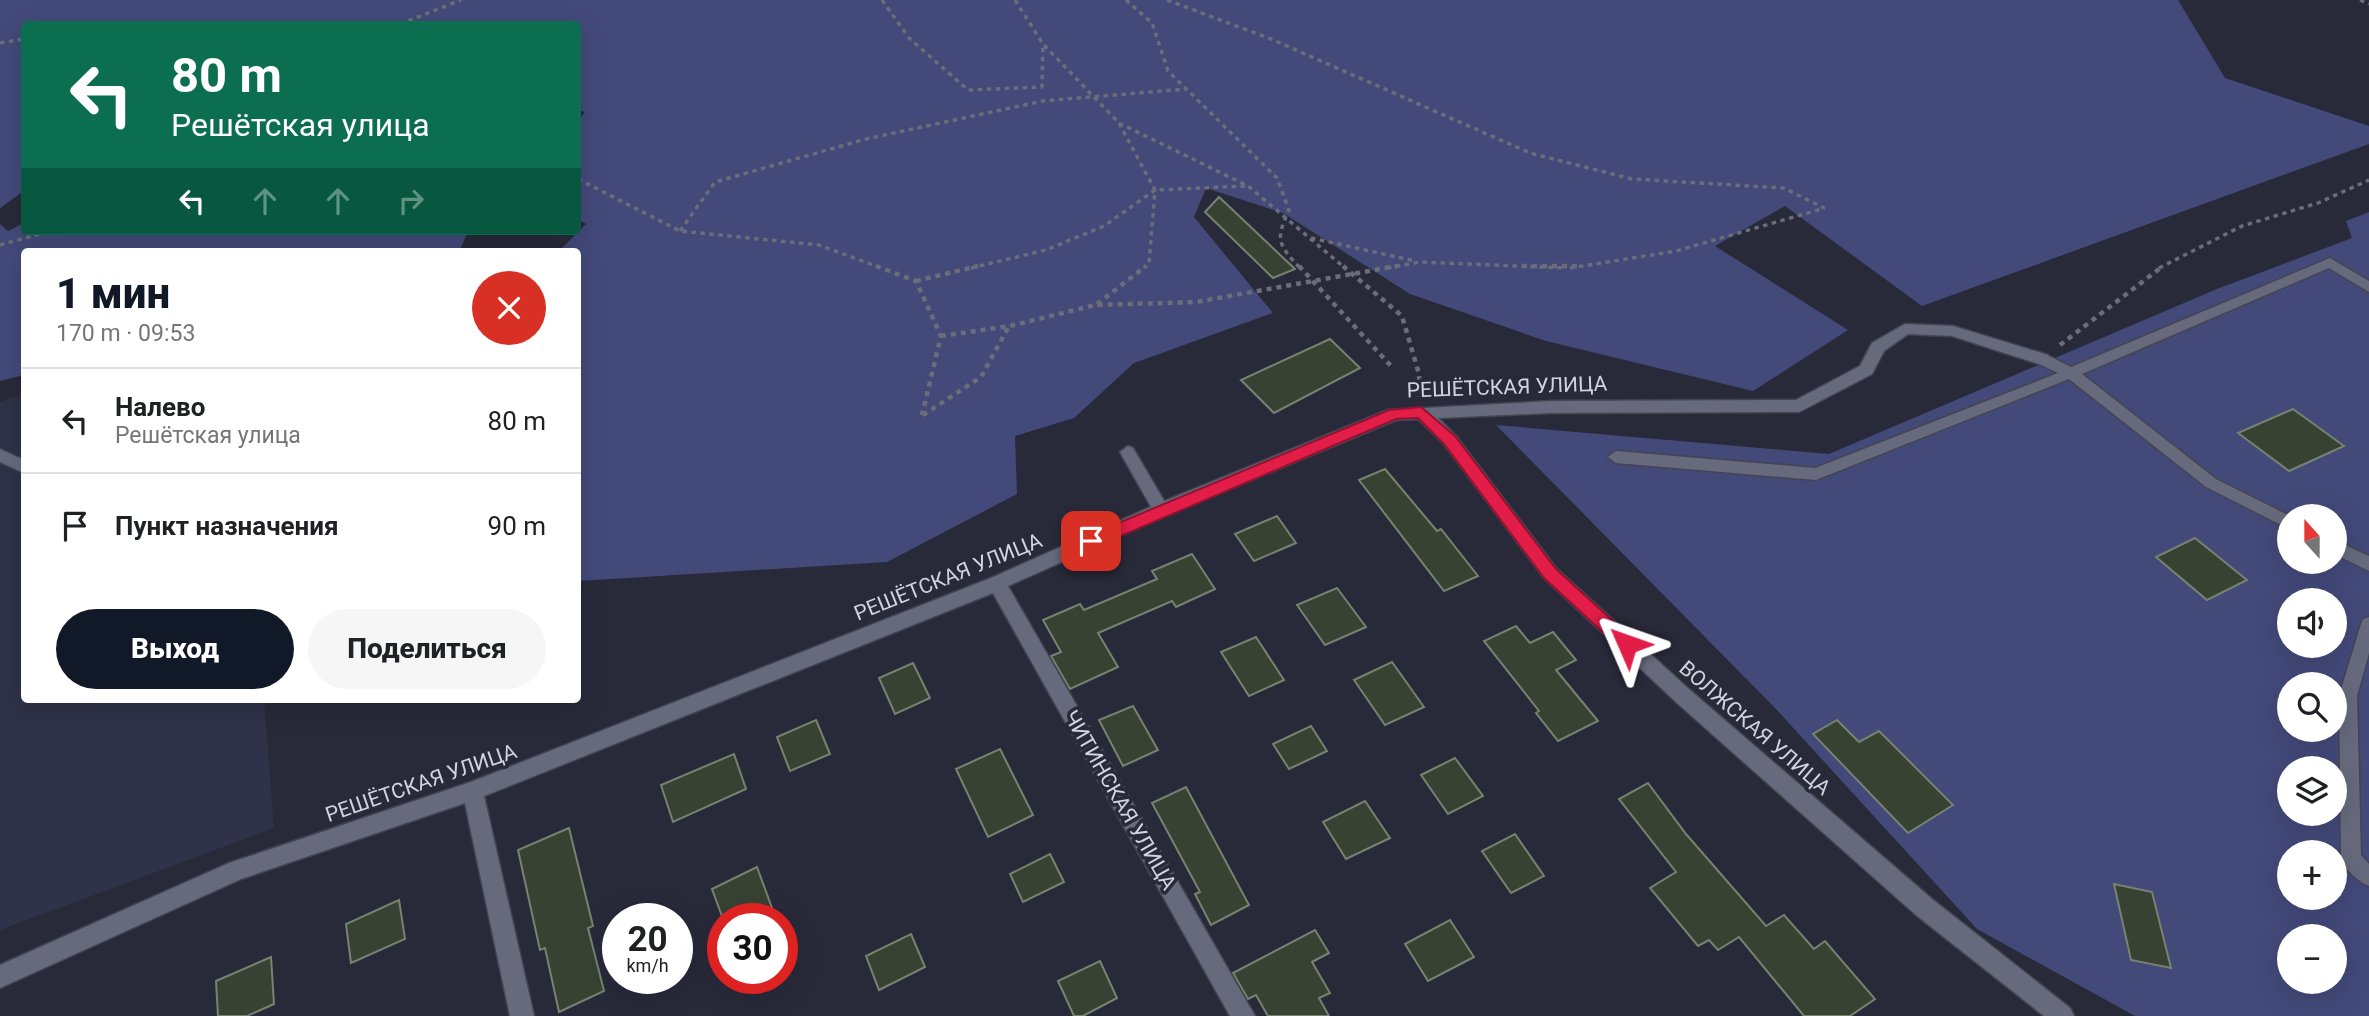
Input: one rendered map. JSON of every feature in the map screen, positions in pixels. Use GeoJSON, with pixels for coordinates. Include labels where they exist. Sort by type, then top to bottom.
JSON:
{"type":"FeatureCollection","features":[{"type":"Feature","properties":{"kind":"street","name":"РЕШЁТСКАЯ УЛИЦА"},"geometry":{"type":"LineString","coordinates":[[0,977],[237,870],[473,791],[997,583],[1161,510],[1394,414],[1551,407],[1799,406],[1866,370],[1878,347],[1905,329],[1953,331],[2042,359]]}},
{"type":"Feature","properties":{"kind":"street","name":"ВОЛЖСКАЯ УЛИЦА"},"geometry":{"type":"LineString","coordinates":[[1421,412],[1450,440],[1550,573],[1684,697],[1924,907],[2062,1016]]}},
{"type":"Feature","properties":{"kind":"street","name":"ЧИТИНСКАЯ УЛИЦА"},"geometry":{"type":"LineString","coordinates":[[997,583],[1243,1016]]}},
{"type":"Feature","properties":{"kind":"street"},"geometry":{"type":"LineString","coordinates":[[473,791],[522,1016]]}},
{"type":"Feature","properties":{"kind":"lane"},"geometry":{"type":"LineString","coordinates":[[1616,457],[1816,474],[2071,373],[2330,262],[2369,287]]}},
{"type":"Feature","properties":{"kind":"lane"},"geometry":{"type":"LineString","coordinates":[[2042,359],[2071,373],[2211,482],[2277,517]]}},
{"type":"Feature","properties":{"kind":"lane"},"geometry":{"type":"LineString","coordinates":[[1128,452],[1161,510]]}},
{"type":"Feature","properties":{"kind":"lane"},"geometry":{"type":"LineString","coordinates":[[0,455],[21,466]]}},
{"type":"Feature","properties":{"kind":"lane"},"geometry":{"type":"LineString","coordinates":[[2347,553],[2369,564]]}},
{"type":"Feature","properties":{"kind":"lane"},"geometry":{"type":"LineString","coordinates":[[2369,624],[2348,696],[2351,859],[2369,877]]}},
{"type":"Feature","properties":{"kind":"path"},"geometry":{"type":"LineString","coordinates":[[408,21],[461,0]]}},
{"type":"Feature","properties":{"kind":"path"},"geometry":{"type":"LineString","coordinates":[[882,0],[889,15],[924,55],[968,90],[1042,87],[1043,44]]}},
{"type":"Feature","properties":{"kind":"path"},"geometry":{"type":"LineString","coordinates":[[1015,0],[1043,44],[1119,122],[1155,190],[1149,264],[1095,305]]}},
{"type":"Feature","properties":{"kind":"path"},"geometry":{"type":"LineString","coordinates":[[1126,0],[1152,23],[1168,71],[1276,178],[1289,210],[1279,232],[1282,248],[1391,366]]}},
{"type":"Feature","properties":{"kind":"path"},"geometry":{"type":"LineString","coordinates":[[1167,0],[1270,39],[1530,153],[1632,179],[1784,188],[1825,208],[1676,251],[1569,268],[1420,262],[1308,237]]}},
{"type":"Feature","properties":{"kind":"path"},"geometry":{"type":"LineString","coordinates":[[2360,0],[2369,5]]}},
{"type":"Feature","properties":{"kind":"path"},"geometry":{"type":"LineString","coordinates":[[0,43],[21,40]]}},
{"type":"Feature","properties":{"kind":"path"},"geometry":{"type":"LineString","coordinates":[[680,231],[715,182],[866,139],[1043,101],[1186,89]]}},
{"type":"Feature","properties":{"kind":"path"},"geometry":{"type":"LineString","coordinates":[[1119,122],[1248,186],[1402,316],[1419,374],[1421,412]]}},
{"type":"Feature","properties":{"kind":"path"},"geometry":{"type":"LineString","coordinates":[[2042,359],[2159,268],[2242,226],[2318,203],[2369,180]]}},
{"type":"Feature","properties":{"kind":"path"},"geometry":{"type":"LineString","coordinates":[[581,181],[680,231],[819,245],[916,281],[1046,250],[1104,226],[1155,190],[1248,186]]}},
{"type":"Feature","properties":{"kind":"path"},"geometry":{"type":"LineString","coordinates":[[0,245],[36,235]]}},
{"type":"Feature","properties":{"kind":"path"},"geometry":{"type":"LineString","coordinates":[[942,336],[1010,326],[1095,305],[1196,302],[1420,262]]}},
{"type":"Feature","properties":{"kind":"path"},"geometry":{"type":"LineString","coordinates":[[916,281],[942,336],[922,415],[981,377],[1010,326]]}},
{"type":"Feature","properties":{"kind":"shaded area"},"geometry":{"type":"Polygon","coordinates":[[[0,0],[2178,0],[2225,78],[2369,126],[2369,144],[1922,306],[1785,206],[1715,246],[1848,330],[1753,391],[1546,341],[1410,294],[1283,213],[1206,188],[1194,217],[1273,313],[1134,363],[1074,418],[1015,436],[1017,494],[887,562],[581,581],[581,248],[562,248],[575,235],[581,235],[581,229],[586,224],[581,221],[581,117],[585,112],[581,111],[581,21],[21,21],[21,193],[0,208],[0,0]]]}},
{"type":"Feature","properties":{"kind":"shaded area"},"geometry":{"type":"Polygon","coordinates":[[[2369,212],[2369,1016],[2135,1016],[1977,929],[1775,708],[1496,425],[1829,454],[2217,289],[2352,238],[2346,221],[2369,212]]]}},
{"type":"Feature","properties":{"kind":"shaded area"},"geometry":{"type":"Polygon","coordinates":[[[0,224],[8,231],[21,224],[21,235],[466,235],[461,248],[21,248],[21,376],[0,381],[0,224]]]}},
{"type":"Feature","properties":{"kind":"shaded area"},"geometry":{"type":"Polygon","coordinates":[[[21,395],[21,703],[264,703],[274,828],[0,930],[0,402],[21,395]]]}},
{"type":"Feature","properties":{"kind":"building"},"geometry":{"type":"Polygon","coordinates":[[[1219,197],[1295,269],[1273,278],[1205,212],[1219,197]]]}},
{"type":"Feature","properties":{"kind":"building"},"geometry":{"type":"Polygon","coordinates":[[[1330,339],[1360,368],[1274,413],[1241,380],[1330,339]]]}},
{"type":"Feature","properties":{"kind":"building"},"geometry":{"type":"Polygon","coordinates":[[[2293,409],[2344,446],[2289,471],[2238,433],[2293,409]]]}},
{"type":"Feature","properties":{"kind":"building"},"geometry":{"type":"Polygon","coordinates":[[[1385,469],[1437,531],[1441,529],[1478,576],[1444,591],[1359,480],[1385,469]]]}},
{"type":"Feature","properties":{"kind":"building"},"geometry":{"type":"Polygon","coordinates":[[[1277,516],[1296,543],[1254,561],[1235,534],[1277,516]]]}},
{"type":"Feature","properties":{"kind":"building"},"geometry":{"type":"Polygon","coordinates":[[[2195,538],[2247,580],[2207,600],[2156,557],[2195,538]]]}},
{"type":"Feature","properties":{"kind":"building"},"geometry":{"type":"Polygon","coordinates":[[[1192,554],[1215,589],[1176,607],[1172,601],[1098,633],[1118,667],[1070,689],[1051,656],[1061,652],[1043,620],[1080,604],[1084,610],[1157,579],[1152,571],[1192,554]]]}},
{"type":"Feature","properties":{"kind":"building"},"geometry":{"type":"Polygon","coordinates":[[[1337,588],[1366,627],[1325,645],[1297,605],[1337,588]]]}},
{"type":"Feature","properties":{"kind":"building"},"geometry":{"type":"Polygon","coordinates":[[[1516,626],[1530,643],[1553,632],[1576,660],[1556,670],[1598,721],[1558,741],[1536,713],[1539,711],[1484,641],[1516,626]]]}},
{"type":"Feature","properties":{"kind":"building"},"geometry":{"type":"Polygon","coordinates":[[[1256,637],[1284,680],[1249,696],[1221,652],[1256,637]]]}},
{"type":"Feature","properties":{"kind":"building"},"geometry":{"type":"Polygon","coordinates":[[[1392,662],[1424,707],[1385,725],[1354,680],[1392,662]]]}},
{"type":"Feature","properties":{"kind":"building"},"geometry":{"type":"Polygon","coordinates":[[[913,663],[930,698],[895,714],[879,678],[913,663]]]}},
{"type":"Feature","properties":{"kind":"building"},"geometry":{"type":"Polygon","coordinates":[[[1133,706],[1158,750],[1123,766],[1099,720],[1133,706]]]}},
{"type":"Feature","properties":{"kind":"building"},"geometry":{"type":"Polygon","coordinates":[[[816,720],[830,754],[790,771],[777,737],[816,720]]]}},
{"type":"Feature","properties":{"kind":"building"},"geometry":{"type":"Polygon","coordinates":[[[1837,720],[1859,742],[1879,731],[1953,805],[1908,833],[1813,734],[1837,720]]]}},
{"type":"Feature","properties":{"kind":"building"},"geometry":{"type":"Polygon","coordinates":[[[1311,726],[1327,751],[1289,769],[1273,744],[1311,726]]]}},
{"type":"Feature","properties":{"kind":"building"},"geometry":{"type":"Polygon","coordinates":[[[1000,749],[1033,815],[988,837],[956,769],[1000,749]]]}},
{"type":"Feature","properties":{"kind":"building"},"geometry":{"type":"Polygon","coordinates":[[[734,754],[746,789],[673,822],[661,785],[734,754]]]}},
{"type":"Feature","properties":{"kind":"building"},"geometry":{"type":"Polygon","coordinates":[[[1455,758],[1483,796],[1448,814],[1421,775],[1455,758]]]}},
{"type":"Feature","properties":{"kind":"building"},"geometry":{"type":"Polygon","coordinates":[[[1648,783],[1686,834],[1766,926],[1784,915],[1814,949],[1825,941],[1875,999],[1850,1016],[1804,1016],[1739,937],[1718,950],[1709,940],[1698,946],[1650,888],[1676,872],[1619,799],[1648,783]]]}},
{"type":"Feature","properties":{"kind":"building"},"geometry":{"type":"Polygon","coordinates":[[[1186,787],[1249,905],[1211,925],[1195,894],[1200,892],[1152,803],[1186,787]]]}},
{"type":"Feature","properties":{"kind":"building"},"geometry":{"type":"Polygon","coordinates":[[[1365,801],[1390,838],[1346,859],[1323,822],[1365,801]]]}},
{"type":"Feature","properties":{"kind":"building"},"geometry":{"type":"Polygon","coordinates":[[[569,828],[593,926],[588,928],[602,992],[559,1012],[545,948],[540,950],[518,850],[569,828]]]}},
{"type":"Feature","properties":{"kind":"building"},"geometry":{"type":"Polygon","coordinates":[[[1515,834],[1544,876],[1511,893],[1482,851],[1515,834]]]}},
{"type":"Feature","properties":{"kind":"building"},"geometry":{"type":"Polygon","coordinates":[[[1050,854],[1064,882],[1023,902],[1010,874],[1050,854]]]}},
{"type":"Feature","properties":{"kind":"building"},"geometry":{"type":"Polygon","coordinates":[[[757,867],[770,903],[717,903],[712,889],[757,867]]]}},
{"type":"Feature","properties":{"kind":"building"},"geometry":{"type":"Polygon","coordinates":[[[2114,884],[2152,892],[2171,968],[2131,960],[2114,884]]]}},
{"type":"Feature","properties":{"kind":"building"},"geometry":{"type":"Polygon","coordinates":[[[399,900],[405,939],[351,963],[346,924],[399,900]]]}},
{"type":"Feature","properties":{"kind":"building"},"geometry":{"type":"Polygon","coordinates":[[[1450,920],[1474,957],[1428,981],[1405,944],[1450,920]]]}},
{"type":"Feature","properties":{"kind":"building"},"geometry":{"type":"Polygon","coordinates":[[[1315,930],[1329,953],[1312,962],[1330,993],[1319,998],[1329,1016],[1268,1016],[1256,995],[1248,999],[1233,973],[1315,930]]]}},
{"type":"Feature","properties":{"kind":"building"},"geometry":{"type":"Polygon","coordinates":[[[911,934],[925,967],[879,990],[866,956],[911,934]]]}},
{"type":"Feature","properties":{"kind":"building"},"geometry":{"type":"Polygon","coordinates":[[[271,957],[274,1004],[247,1016],[218,1016],[216,981],[271,957]]]}},
{"type":"Feature","properties":{"kind":"building"},"geometry":{"type":"Polygon","coordinates":[[[1100,961],[1117,998],[1083,1016],[1074,1016],[1058,981],[1100,961]]]}},
{"type":"Feature","properties":{"kind":"route"},"geometry":{"type":"LineString","coordinates":[[1091,541],[1394,414],[1421,412],[1450,440],[1550,573],[1627,644]]}}]}
